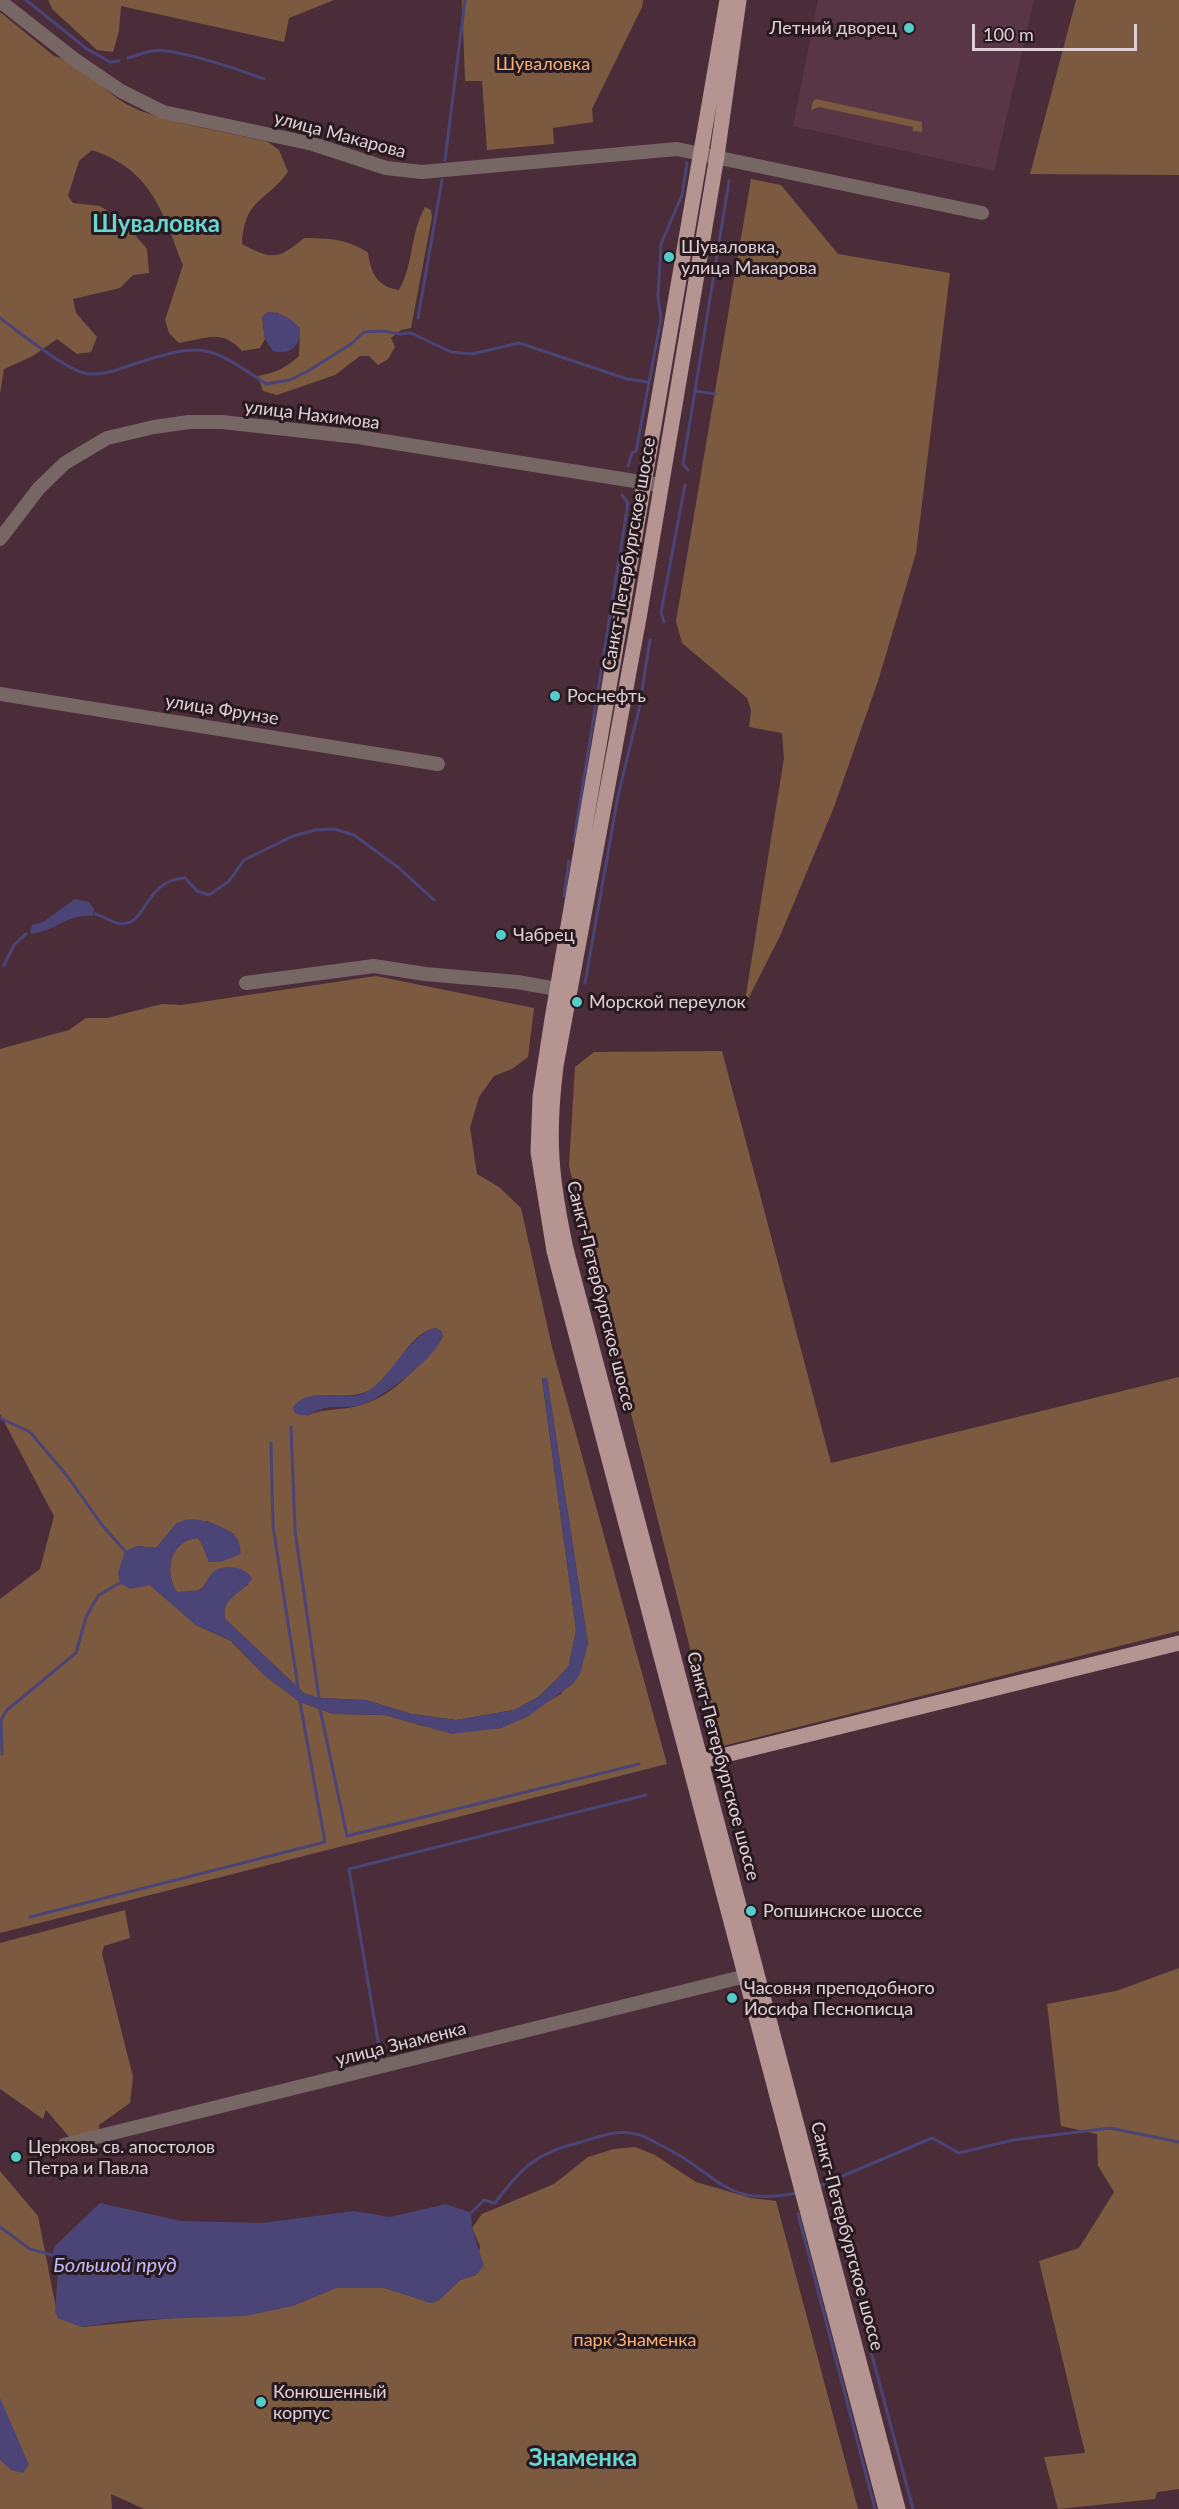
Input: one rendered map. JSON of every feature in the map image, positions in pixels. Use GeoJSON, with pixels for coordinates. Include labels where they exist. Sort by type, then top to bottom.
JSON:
{"type":"FeatureCollection","features":[{"type":"Feature","properties":{"kind":"main road","name":"Санкт-Петербургское шоссе"},"geometry":{"type":"LineString","coordinates":[[727,0],[557,989],[540,1097],[538,1152],[554,1251],[696,1762],[746,1976],[803,2168]]}},
{"type":"Feature","properties":{"kind":"main road","name":"Санкт-Петербургское шоссе"},"geometry":{"type":"LineString","coordinates":[[739,0],[717,156],[639,618],[556,1066],[549,1124],[549,1152],[554,1197],[566,1249],[696,1762],[814,2209],[898,2509]]}},
{"type":"Feature","properties":{"kind":"main road"},"geometry":{"type":"LineString","coordinates":[[696,1762],[1179,1643]]}},
{"type":"Feature","properties":{"kind":"main road","name":"Санкт-Петербургское шоссе"},"geometry":{"type":"LineString","coordinates":[[814,2209],[886,2509]]}},
{"type":"Feature","properties":{"kind":"street","name":"улица Макарова"},"geometry":{"type":"LineString","coordinates":[[0,1],[74,59],[139,102],[163,112],[313,144],[386,168],[422,172],[678,149],[982,213]]}},
{"type":"Feature","properties":{"kind":"street","name":"улица Нахимова"},"geometry":{"type":"LineString","coordinates":[[0,539],[39,488],[65,463],[107,438],[189,422],[222,422],[358,437],[660,485]]}},
{"type":"Feature","properties":{"kind":"street","name":"улица Фрунзе"},"geometry":{"type":"LineString","coordinates":[[0,694],[438,764]]}},
{"type":"Feature","properties":{"kind":"street"},"geometry":{"type":"LineString","coordinates":[[246,983],[374,966],[425,974],[518,982],[557,989]]}},
{"type":"Feature","properties":{"kind":"street","name":"улица Знаменка"},"geometry":{"type":"LineString","coordinates":[[64,2145],[746,1976]]}},
{"type":"Feature","properties":{"kind":"shaded area"},"geometry":{"type":"Polygon","coordinates":[[[818,0],[1034,0],[994,171],[793,126],[818,0]]]}},
{"type":"Feature","properties":{"kind":"green space"},"geometry":{"type":"Polygon","coordinates":[[[48,0],[334,0],[289,18],[284,42],[121,6],[119,31],[113,52],[97,50],[53,10],[48,0]]]}},
{"type":"Feature","properties":{"kind":"green space","name":"Шуваловка"},"geometry":{"type":"Polygon","coordinates":[[[462,0],[643,0],[642,7],[592,109],[593,122],[553,128],[554,144],[487,150],[482,81],[465,81],[462,0]]]}},
{"type":"Feature","properties":{"kind":"green space"},"geometry":{"type":"Polygon","coordinates":[[[1076,0],[1179,0],[1179,175],[1030,174],[1076,0]]]}},
{"type":"Feature","properties":{"kind":"green space"},"geometry":{"type":"Polygon","coordinates":[[[0,12],[54,56],[83,70],[126,104],[156,116],[268,142],[279,150],[288,172],[257,203],[247,218],[242,244],[252,249],[275,255],[288,250],[304,238],[345,242],[368,253],[376,278],[385,286],[399,290],[407,270],[420,217],[425,207],[431,210],[432,217],[411,328],[401,330],[391,338],[395,347],[388,359],[378,365],[369,356],[360,356],[335,375],[277,395],[263,391],[258,376],[280,369],[299,356],[300,328],[278,313],[268,312],[262,317],[265,339],[260,348],[242,351],[227,339],[220,337],[179,343],[169,333],[165,320],[183,265],[161,210],[142,181],[129,169],[112,158],[92,150],[79,161],[68,196],[73,203],[100,206],[123,221],[147,249],[149,273],[133,275],[120,288],[73,299],[76,313],[97,337],[91,352],[77,354],[57,339],[33,356],[4,369],[0,394],[0,12]]]}},
{"type":"Feature","properties":{"kind":"green space"},"geometry":{"type":"Polygon","coordinates":[[[816,99],[922,122],[922,132],[913,131],[913,127],[819,107],[811,110],[813,101],[816,99]]]}},
{"type":"Feature","properties":{"kind":"green space"},"geometry":{"type":"Polygon","coordinates":[[[751,179],[781,185],[838,254],[950,273],[916,553],[879,678],[834,807],[780,936],[744,1007],[784,758],[782,733],[749,727],[751,710],[747,698],[682,643],[676,621],[751,179]]]}},
{"type":"Feature","properties":{"kind":"green space"},"geometry":{"type":"Polygon","coordinates":[[[376,976],[534,1008],[528,1057],[512,1069],[494,1076],[479,1097],[470,1128],[477,1174],[499,1187],[521,1208],[552,1347],[667,1764],[0,1933],[0,1599],[40,1569],[54,1516],[0,1414],[0,1049],[69,1030],[86,1018],[107,1018],[162,1004],[181,1005],[376,976]],[[436,1328],[415,1339],[374,1388],[352,1395],[320,1395],[306,1416],[321,1411],[361,1405],[396,1387],[441,1340],[443,1336],[436,1328]],[[547,1378],[542,1379],[576,1630],[569,1665],[538,1697],[514,1710],[456,1720],[412,1714],[366,1700],[319,1698],[304,1693],[225,1619],[227,1602],[249,1584],[207,1583],[194,1592],[177,1592],[170,1567],[175,1551],[180,1545],[197,1538],[209,1562],[223,1561],[234,1534],[207,1521],[177,1523],[156,1548],[137,1546],[140,1585],[150,1585],[196,1625],[231,1641],[264,1675],[300,1702],[333,1714],[385,1715],[423,1726],[479,1730],[501,1728],[561,1694],[588,1644],[547,1378]]]}},
{"type":"Feature","properties":{"kind":"green space"},"geometry":{"type":"Polygon","coordinates":[[[722,1051],[831,1463],[1179,1377],[1179,1631],[715,1748],[569,1166],[575,1067],[594,1052],[722,1051]]]}},
{"type":"Feature","properties":{"kind":"green space"},"geometry":{"type":"Polygon","coordinates":[[[125,1910],[130,1938],[104,1946],[102,1954],[133,2077],[130,2103],[99,2125],[100,2139],[91,2147],[77,2146],[46,2110],[43,2119],[0,2089],[0,1943],[125,1910]]]}},
{"type":"Feature","properties":{"kind":"green space"},"geometry":{"type":"Polygon","coordinates":[[[1179,1968],[1179,2489],[1157,2492],[1155,2499],[1058,2509],[1044,2457],[1085,2453],[1039,2261],[1079,2248],[1114,2192],[1098,2166],[1097,2134],[1061,2126],[1047,2004],[1116,1991],[1179,1968]]]}},
{"type":"Feature","properties":{"kind":"green space","name":"парк Знаменка"},"geometry":{"type":"Polygon","coordinates":[[[635,2147],[655,2155],[696,2182],[751,2198],[776,2201],[858,2509],[144,2509],[111,2494],[112,2509],[0,2509],[0,2171],[38,2216],[58,2318],[83,2327],[292,2306],[336,2288],[385,2288],[431,2303],[439,2300],[460,2280],[476,2275],[480,2246],[472,2228],[482,2214],[554,2184],[588,2157],[614,2149],[635,2147]]]}},
{"type":"Feature","properties":{"kind":"water"},"geometry":{"type":"Polygon","coordinates":[[[268,312],[286,317],[300,328],[299,339],[294,348],[285,352],[273,351],[265,339],[262,317],[268,312]]]}},
{"type":"Feature","properties":{"kind":"water"},"geometry":{"type":"Polygon","coordinates":[[[75,899],[89,902],[94,909],[93,916],[76,917],[41,932],[32,934],[30,932],[32,925],[43,922],[75,899]]]}},
{"type":"Feature","properties":{"kind":"water"},"geometry":{"type":"Polygon","coordinates":[[[436,1328],[442,1331],[441,1339],[435,1350],[411,1373],[383,1394],[362,1405],[325,1408],[306,1415],[294,1412],[293,1407],[310,1396],[349,1396],[368,1391],[385,1376],[409,1346],[426,1332],[436,1328]]]}},
{"type":"Feature","properties":{"kind":"water"},"geometry":{"type":"Polygon","coordinates":[[[542,1378],[547,1378],[588,1644],[580,1674],[573,1684],[527,1717],[501,1728],[452,1734],[385,1715],[333,1714],[300,1702],[264,1675],[232,1641],[196,1625],[150,1585],[130,1589],[120,1583],[118,1573],[125,1551],[137,1546],[156,1548],[171,1529],[182,1521],[194,1519],[210,1522],[235,1536],[239,1542],[241,1554],[223,1561],[209,1562],[201,1542],[197,1538],[188,1540],[175,1551],[170,1567],[177,1592],[201,1590],[212,1573],[222,1568],[234,1567],[245,1571],[252,1579],[229,1601],[226,1606],[225,1619],[304,1693],[319,1698],[366,1700],[412,1714],[456,1720],[514,1710],[538,1697],[569,1665],[576,1630],[542,1378]]]}},
{"type":"Feature","properties":{"kind":"water","name":"Большой пруд"},"geometry":{"type":"Polygon","coordinates":[[[100,2203],[181,2221],[262,2223],[354,2211],[390,2217],[446,2204],[471,2213],[472,2228],[484,2266],[476,2275],[460,2280],[439,2300],[431,2303],[385,2288],[336,2288],[292,2306],[246,2316],[131,2320],[82,2327],[58,2318],[55,2312],[58,2269],[52,2255],[55,2246],[100,2203]]]}},
{"type":"Feature","properties":{"kind":"water"},"geometry":{"type":"Polygon","coordinates":[[[0,2398],[29,2465],[23,2473],[11,2470],[0,2460],[0,2398]]]}},
{"type":"Feature","properties":{"kind":"waterway"},"geometry":{"type":"LineString","coordinates":[[26,0],[87,49],[110,62],[119,61]]}},
{"type":"Feature","properties":{"kind":"waterway"},"geometry":{"type":"LineString","coordinates":[[445,160],[465,0]]}},
{"type":"Feature","properties":{"kind":"waterway"},"geometry":{"type":"LineString","coordinates":[[128,58],[151,51],[175,52],[264,79]]}},
{"type":"Feature","properties":{"kind":"waterway"},"geometry":{"type":"LineString","coordinates":[[628,466],[632,453],[636,451],[661,319],[658,296],[661,244],[682,195],[687,163]]}},
{"type":"Feature","properties":{"kind":"waterway"},"geometry":{"type":"LineString","coordinates":[[418,318],[442,180]]}},
{"type":"Feature","properties":{"kind":"waterway"},"geometry":{"type":"LineString","coordinates":[[715,394],[695,391],[729,181]]}},
{"type":"Feature","properties":{"kind":"waterway"},"geometry":{"type":"LineString","coordinates":[[0,318],[57,360],[90,374],[101,374],[175,352],[191,350],[216,354],[266,384],[290,380],[308,371],[351,344],[364,332],[384,331],[400,334],[411,333],[451,352],[472,354],[519,343],[627,379],[648,382]]}},
{"type":"Feature","properties":{"kind":"waterway"},"geometry":{"type":"LineString","coordinates":[[688,470],[683,464],[695,391]]}},
{"type":"Feature","properties":{"kind":"waterway"},"geometry":{"type":"LineString","coordinates":[[664,622],[661,613],[685,485]]}},
{"type":"Feature","properties":{"kind":"waterway"},"geometry":{"type":"LineString","coordinates":[[574,840],[628,503],[622,495]]}},
{"type":"Feature","properties":{"kind":"waterway"},"geometry":{"type":"LineString","coordinates":[[585,983],[618,796],[639,709],[650,640]]}},
{"type":"Feature","properties":{"kind":"waterway"},"geometry":{"type":"LineString","coordinates":[[95,914],[117,923],[127,923],[135,919],[161,887],[171,881],[185,878],[197,891],[209,895],[229,881],[244,860],[293,836],[315,830],[334,829],[354,835],[399,868],[434,900]]}},
{"type":"Feature","properties":{"kind":"waterway"},"geometry":{"type":"LineString","coordinates":[[564,896],[569,861]]}},
{"type":"Feature","properties":{"kind":"waterway"},"geometry":{"type":"LineString","coordinates":[[4,965],[14,945],[26,934]]}},
{"type":"Feature","properties":{"kind":"waterway"},"geometry":{"type":"LineString","coordinates":[[0,1418],[30,1432],[125,1551]]}},
{"type":"Feature","properties":{"kind":"waterway"},"geometry":{"type":"LineString","coordinates":[[291,1427],[295,1531],[319,1698]]}},
{"type":"Feature","properties":{"kind":"waterway"},"geometry":{"type":"LineString","coordinates":[[271,1443],[273,1526],[298,1687]]}},
{"type":"Feature","properties":{"kind":"waterway"},"geometry":{"type":"LineString","coordinates":[[2,1754],[1,1720],[7,1710],[76,1653],[86,1617],[95,1601],[99,1595],[120,1583]]}},
{"type":"Feature","properties":{"kind":"waterway"},"geometry":{"type":"LineString","coordinates":[[30,1917],[325,1842],[300,1702]]}},
{"type":"Feature","properties":{"kind":"waterway"},"geometry":{"type":"LineString","coordinates":[[320,1709],[347,1836],[639,1764]]}},
{"type":"Feature","properties":{"kind":"waterway"},"geometry":{"type":"LineString","coordinates":[[381,2059],[349,1869],[646,1795]]}},
{"type":"Feature","properties":{"kind":"waterway"},"geometry":{"type":"LineString","coordinates":[[817,2187],[932,2138],[959,2153],[1013,2140],[1110,2128],[1179,2142]]}},
{"type":"Feature","properties":{"kind":"waterway"},"geometry":{"type":"LineString","coordinates":[[471,2213],[484,2200],[495,2203],[521,2172],[550,2152],[620,2133],[648,2138],[680,2155],[722,2185],[736,2192],[752,2196],[797,2193]]}},
{"type":"Feature","properties":{"kind":"waterway"},"geometry":{"type":"LineString","coordinates":[[798,2214],[875,2509]]}},
{"type":"Feature","properties":{"kind":"waterway"},"geometry":{"type":"LineString","coordinates":[[837,2224],[913,2509]]}},
{"type":"Feature","properties":{"kind":"waterway"},"geometry":{"type":"LineString","coordinates":[[0,2227],[30,2249],[52,2255]]}},
{"type":"Feature","properties":{"kind":"place","name":"Летний дворец"},"geometry":{"type":"Point","coordinates":[909,28]}},
{"type":"Feature","properties":{"kind":"place","name":"Шуваловка, улица Макарова"},"geometry":{"type":"Point","coordinates":[669,257]}},
{"type":"Feature","properties":{"kind":"place","name":"Роснефть"},"geometry":{"type":"Point","coordinates":[555,696]}},
{"type":"Feature","properties":{"kind":"place","name":"Чабрец"},"geometry":{"type":"Point","coordinates":[501,935]}},
{"type":"Feature","properties":{"kind":"place","name":"Морской переулок"},"geometry":{"type":"Point","coordinates":[577,1002]}},
{"type":"Feature","properties":{"kind":"place","name":"Ропшинское шоссе"},"geometry":{"type":"Point","coordinates":[751,1911]}},
{"type":"Feature","properties":{"kind":"place","name":"Часовня преподобного Иосифа Песнописца"},"geometry":{"type":"Point","coordinates":[732,1998]}},
{"type":"Feature","properties":{"kind":"place","name":"Церковь св. апостолов Петра и Павла"},"geometry":{"type":"Point","coordinates":[16,2157]}},
{"type":"Feature","properties":{"kind":"place","name":"Конюшенный корпус"},"geometry":{"type":"Point","coordinates":[261,2402]}},
{"type":"Feature","properties":{"kind":"district","name":"Шуваловка"},"geometry":{"type":"Point","coordinates":[156,224]}},
{"type":"Feature","properties":{"kind":"district","name":"Знаменка"},"geometry":{"type":"Point","coordinates":[583,2458]}}]}
